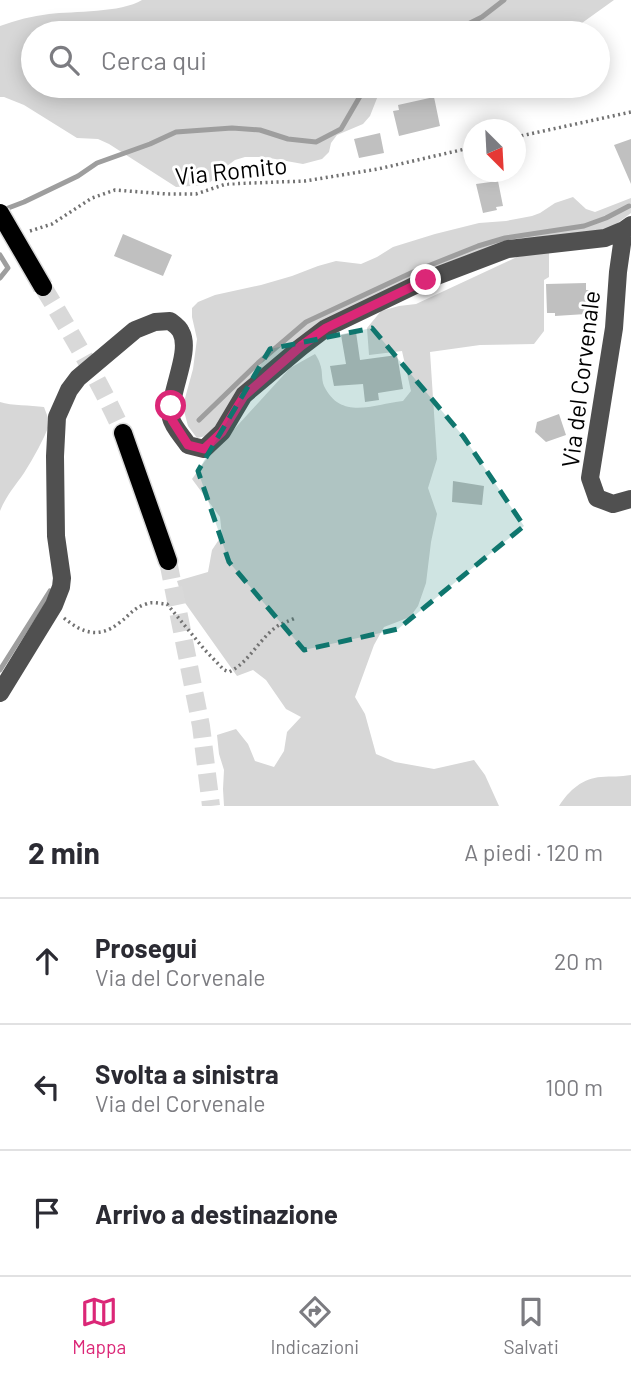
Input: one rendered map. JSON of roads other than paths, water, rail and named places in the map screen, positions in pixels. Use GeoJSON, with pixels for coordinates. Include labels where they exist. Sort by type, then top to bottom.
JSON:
{"type":"FeatureCollection","features":[{"type":"Feature","properties":{"kind":"main road"},"geometry":{"type":"LineString","coordinates":[[0,213],[43,287]]}},
{"type":"Feature","properties":{"kind":"main road"},"geometry":{"type":"LineString","coordinates":[[123,433],[168,561]]}},
{"type":"Feature","properties":{"kind":"street","name":"Via del Corvenale"},"geometry":{"type":"LineString","coordinates":[[628,227],[618,272],[614,328],[590,478],[597,498],[613,504],[631,499]]}},
{"type":"Feature","properties":{"kind":"street","name":"Via del Corvenale"},"geometry":{"type":"LineString","coordinates":[[0,693],[54,605],[61,587],[56,536],[55,456],[58,417],[68,390],[78,378],[135,330],[155,322],[170,321],[180,329],[184,339],[171,406],[172,420],[188,445],[204,449],[222,432],[244,396],[301,346],[326,328],[426,280],[509,249],[604,238],[628,227]]}},
{"type":"Feature","properties":{"kind":"waterway"},"geometry":{"type":"LineString","coordinates":[[474,21],[504,0]]}},
{"type":"Feature","properties":{"kind":"waterway"},"geometry":{"type":"LineString","coordinates":[[3,210],[78,176],[97,163],[176,132],[232,128],[260,130],[288,139],[316,142],[341,129],[359,98]]}},
{"type":"Feature","properties":{"kind":"waterway"},"geometry":{"type":"LineString","coordinates":[[199,420],[258,363],[306,322],[413,272],[478,246],[505,238],[584,226],[629,206]]}},
{"type":"Feature","properties":{"kind":"waterway"},"geometry":{"type":"LineString","coordinates":[[0,255],[8,268],[0,278]]}},
{"type":"Feature","properties":{"kind":"waterway"},"geometry":{"type":"LineString","coordinates":[[0,670],[50,591]]}},
{"type":"Feature","properties":{"kind":"tunnel"},"geometry":{"type":"LineString","coordinates":[[43,287],[95,377],[123,433]]}},
{"type":"Feature","properties":{"kind":"tunnel"},"geometry":{"type":"LineString","coordinates":[[168,561],[201,726],[211,806]]}}]}
